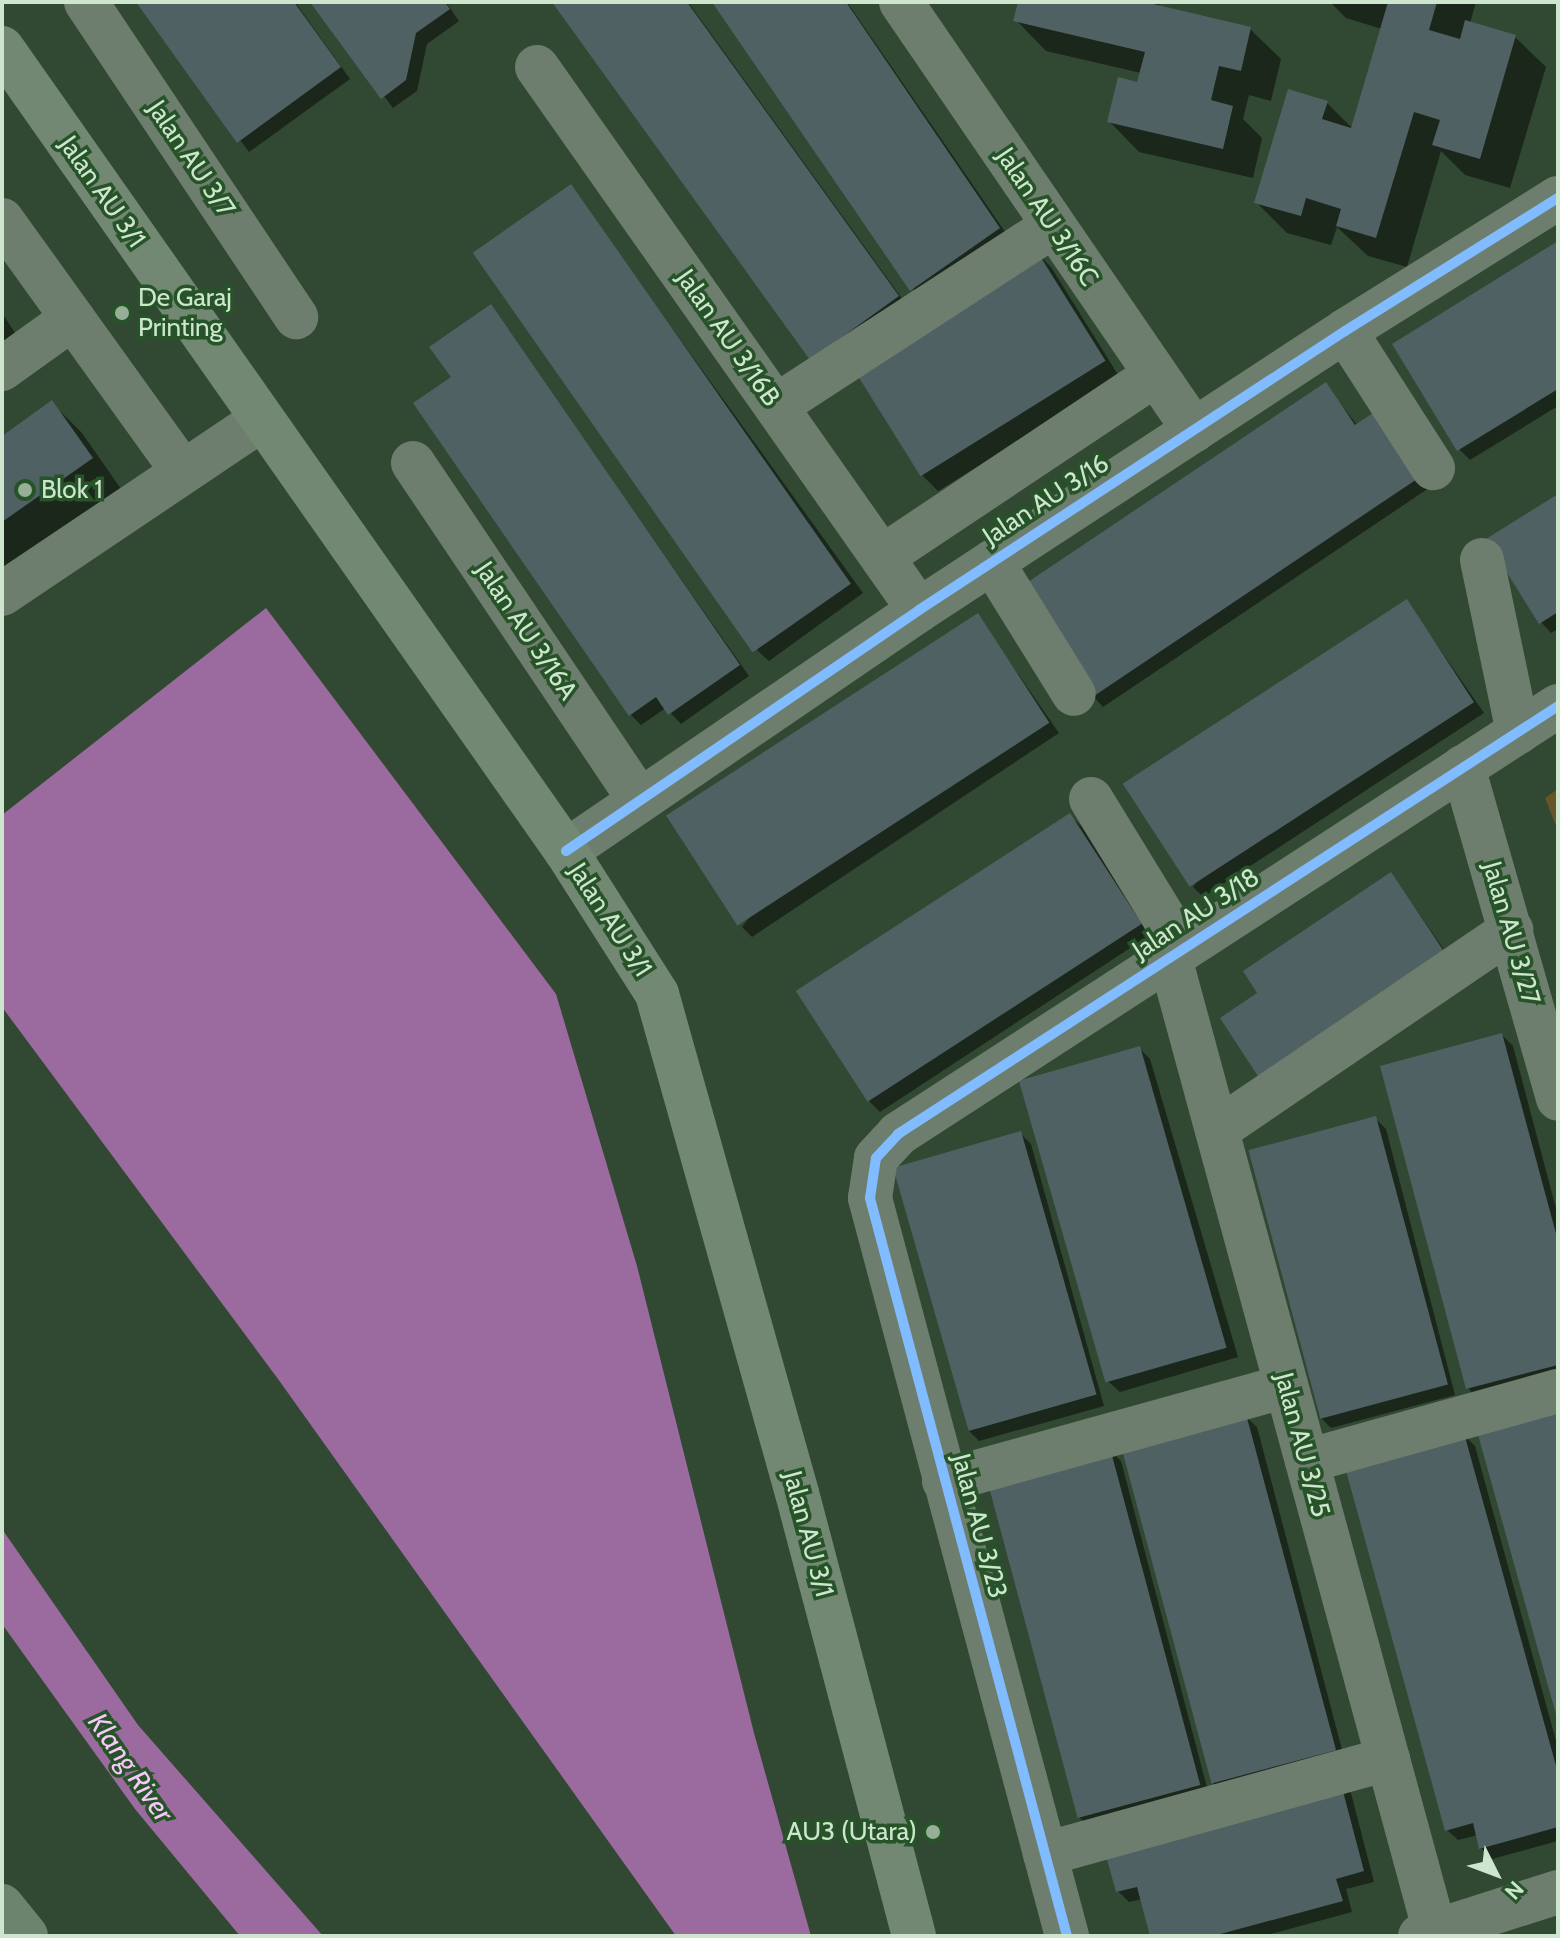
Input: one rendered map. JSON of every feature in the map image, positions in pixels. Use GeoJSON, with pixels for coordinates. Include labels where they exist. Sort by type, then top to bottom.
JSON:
{"type":"FeatureCollection","features":[{"type":"Feature","properties":{"kind":"highway"},"geometry":{"type":"LineString","coordinates":[[2,1906],[26,1936]]}},
{"type":"Feature","properties":{"kind":"main road","name":"Jalan AU 3/1"},"geometry":{"type":"LineString","coordinates":[[2,48],[566,851],[657,994],[801,1508],[914,1936]]}},
{"type":"Feature","properties":{"kind":"street","name":"Jalan AU 3/7"},"geometry":{"type":"LineString","coordinates":[[86,2],[296,317]]}},
{"type":"Feature","properties":{"kind":"street","name":"Jalan AU 3/16C"},"geometry":{"type":"LineString","coordinates":[[901,2],[1194,430]]}},
{"type":"Feature","properties":{"kind":"street","name":"Jalan AU 3/16B"},"geometry":{"type":"LineString","coordinates":[[537,67],[919,610]]}},
{"type":"Feature","properties":{"kind":"street","name":"Jalan AU 3/16"},"geometry":{"type":"LineString","coordinates":[[566,851],[919,610],[1345,331],[1558,198]]}},
{"type":"Feature","properties":{"kind":"street"},"geometry":{"type":"LineString","coordinates":[[2,220],[183,472]]}},
{"type":"Feature","properties":{"kind":"street"},"geometry":{"type":"LineString","coordinates":[[776,406],[1053,226]]}},
{"type":"Feature","properties":{"kind":"street"},"geometry":{"type":"LineString","coordinates":[[2,369],[73,318]]}},
{"type":"Feature","properties":{"kind":"street"},"geometry":{"type":"LineString","coordinates":[[1345,331],[1433,468]]}},
{"type":"Feature","properties":{"kind":"street"},"geometry":{"type":"LineString","coordinates":[[882,557],[1155,375]]}},
{"type":"Feature","properties":{"kind":"street"},"geometry":{"type":"LineString","coordinates":[[2,594],[261,420]]}},
{"type":"Feature","properties":{"kind":"street","name":"Jalan AU 3/16A"},"geometry":{"type":"LineString","coordinates":[[413,463],[639,799]]}},
{"type":"Feature","properties":{"kind":"street"},"geometry":{"type":"LineString","coordinates":[[1482,560],[1518,732]]}},
{"type":"Feature","properties":{"kind":"street"},"geometry":{"type":"LineString","coordinates":[[992,562],[1074,694]]}},
{"type":"Feature","properties":{"kind":"street","name":"Jalan AU 3/18"},"geometry":{"type":"LineString","coordinates":[[898,1134],[1558,706]]}},
{"type":"Feature","properties":{"kind":"street","name":"Jalan AU 3/27"},"geometry":{"type":"LineString","coordinates":[[1463,767],[1558,1099]]}},
{"type":"Feature","properties":{"kind":"street","name":"Jalan AU 3/25"},"geometry":{"type":"LineString","coordinates":[[1091,799],[1176,954],[1217,1130],[1388,1759],[1427,1934]]}},
{"type":"Feature","properties":{"kind":"street"},"geometry":{"type":"LineString","coordinates":[[1217,1130],[1511,930]]}},
{"type":"Feature","properties":{"kind":"street","name":"Jalan AU 3/23"},"geometry":{"type":"LineString","coordinates":[[898,1134],[876,1158],[870,1198],[1067,1936]]}},
{"type":"Feature","properties":{"kind":"street"},"geometry":{"type":"LineString","coordinates":[[944,1481],[1286,1386]]}},
{"type":"Feature","properties":{"kind":"street"},"geometry":{"type":"LineString","coordinates":[[1307,1461],[1558,1391]]}},
{"type":"Feature","properties":{"kind":"street"},"geometry":{"type":"LineString","coordinates":[[1045,1854],[1388,1759]]}},
{"type":"Feature","properties":{"kind":"street"},"geometry":{"type":"LineString","coordinates":[[1427,1934],[1558,1892]]}},
{"type":"Feature","properties":{"kind":"shaded area"},"geometry":{"type":"Polygon","coordinates":[[[1558,789],[1558,831],[1545,798],[1558,789]]]}},
{"type":"Feature","properties":{"kind":"water"},"geometry":{"type":"Polygon","coordinates":[[[266,608],[556,994],[637,1266],[754,1733],[811,1936],[676,1936],[278,1379],[2,1007],[2,815],[266,608]]]}},
{"type":"Feature","properties":{"kind":"water","name":"Klang River"},"geometry":{"type":"Polygon","coordinates":[[[2,1529],[138,1725],[323,1936],[240,1936],[135,1809],[2,1624],[2,1529]]]}},
{"type":"Feature","properties":{"kind":"building"},"geometry":{"type":"Polygon","coordinates":[[[136,2],[294,2],[341,67],[237,143],[136,2]]]}},
{"type":"Feature","properties":{"kind":"building"},"geometry":{"type":"Polygon","coordinates":[[[310,2],[445,2],[450,9],[416,33],[406,80],[381,99],[310,2]]]}},
{"type":"Feature","properties":{"kind":"building"},"geometry":{"type":"Polygon","coordinates":[[[552,2],[687,2],[899,296],[810,360],[552,2]]]}},
{"type":"Feature","properties":{"kind":"building"},"geometry":{"type":"Polygon","coordinates":[[[712,2],[846,2],[1000,228],[910,291],[712,2]]]}},
{"type":"Feature","properties":{"kind":"building"},"geometry":{"type":"Polygon","coordinates":[[[1018,2],[1145,2],[1251,27],[1241,71],[1219,66],[1211,100],[1233,106],[1223,149],[1107,122],[1118,77],[1137,82],[1145,52],[1013,21],[1018,2]]]}},
{"type":"Feature","properties":{"kind":"building"},"geometry":{"type":"Polygon","coordinates":[[[1388,2],[1437,2],[1429,30],[1460,39],[1465,20],[1516,35],[1480,159],[1432,145],[1440,120],[1414,112],[1376,238],[1336,226],[1341,209],[1306,198],[1301,216],[1254,203],[1288,89],[1328,101],[1322,119],[1351,128],[1388,2]]]}},
{"type":"Feature","properties":{"kind":"building"},"geometry":{"type":"Polygon","coordinates":[[[571,184],[851,584],[753,653],[473,253],[571,184]]]}},
{"type":"Feature","properties":{"kind":"building"},"geometry":{"type":"Polygon","coordinates":[[[1558,241],[1558,389],[1457,451],[1392,344],[1558,241]]]}},
{"type":"Feature","properties":{"kind":"building"},"geometry":{"type":"Polygon","coordinates":[[[1035,248],[1105,361],[921,476],[850,364],[1035,248]]]}},
{"type":"Feature","properties":{"kind":"building"},"geometry":{"type":"Polygon","coordinates":[[[491,304],[740,665],[668,715],[656,697],[629,716],[413,403],[451,377],[429,347],[491,304]]]}},
{"type":"Feature","properties":{"kind":"building"},"geometry":{"type":"Polygon","coordinates":[[[1326,382],[1355,425],[1379,409],[1423,475],[1091,698],[1019,588],[1326,382]]]}},
{"type":"Feature","properties":{"kind":"building","name":"Blok 1"},"geometry":{"type":"Polygon","coordinates":[[[52,400],[93,458],[2,522],[2,436],[52,400]]]}},
{"type":"Feature","properties":{"kind":"building"},"geometry":{"type":"Polygon","coordinates":[[[1558,494],[1558,612],[1539,624],[1486,539],[1558,494]]]}},
{"type":"Feature","properties":{"kind":"building"},"geometry":{"type":"Polygon","coordinates":[[[1407,599],[1474,702],[1190,887],[1123,784],[1407,599]]]}},
{"type":"Feature","properties":{"kind":"building"},"geometry":{"type":"Polygon","coordinates":[[[978,613],[1049,723],[737,925],[666,816],[978,613]]]}},
{"type":"Feature","properties":{"kind":"building"},"geometry":{"type":"Polygon","coordinates":[[[1070,813],[1142,924],[868,1102],[796,991],[1070,813]]]}},
{"type":"Feature","properties":{"kind":"building"},"geometry":{"type":"Polygon","coordinates":[[[1391,872],[1451,962],[1265,1087],[1220,1018],[1257,993],[1243,971],[1391,872]]]}},
{"type":"Feature","properties":{"kind":"building"},"geometry":{"type":"Polygon","coordinates":[[[1502,1033],[1558,1241],[1558,1365],[1466,1389],[1380,1066],[1502,1033]]]}},
{"type":"Feature","properties":{"kind":"building"},"geometry":{"type":"Polygon","coordinates":[[[1140,1046],[1227,1348],[1105,1383],[1019,1081],[1140,1046]]]}},
{"type":"Feature","properties":{"kind":"building"},"geometry":{"type":"Polygon","coordinates":[[[1376,1116],[1448,1385],[1320,1419],[1248,1150],[1376,1116]]]}},
{"type":"Feature","properties":{"kind":"building"},"geometry":{"type":"Polygon","coordinates":[[[1021,1131],[1097,1394],[969,1431],[893,1168],[1021,1131]]]}},
{"type":"Feature","properties":{"kind":"building"},"geometry":{"type":"Polygon","coordinates":[[[1558,1408],[1558,1718],[1557,1718],[1477,1431],[1558,1408]]]}},
{"type":"Feature","properties":{"kind":"building"},"geometry":{"type":"Polygon","coordinates":[[[1246,1414],[1336,1750],[1211,1784],[1121,1447],[1246,1414]]]}},
{"type":"Feature","properties":{"kind":"building"},"geometry":{"type":"Polygon","coordinates":[[[1464,1433],[1558,1773],[1558,1827],[1479,1849],[1473,1823],[1445,1831],[1345,1467],[1464,1433]]]}},
{"type":"Feature","properties":{"kind":"building"},"geometry":{"type":"Polygon","coordinates":[[[1110,1448],[1200,1785],[1078,1818],[987,1481],[1110,1448]]]}},
{"type":"Feature","properties":{"kind":"building"},"geometry":{"type":"Polygon","coordinates":[[[1340,1780],[1364,1871],[1336,1879],[1343,1901],[1213,1936],[1150,1936],[1137,1887],[1116,1892],[1103,1845],[1340,1780]]]}},
{"type":"Feature","properties":{"kind":"cycle path"},"geometry":{"type":"LineString","coordinates":[[566,851],[919,610],[1345,331],[1558,198]]}},
{"type":"Feature","properties":{"kind":"cycle path"},"geometry":{"type":"LineString","coordinates":[[1067,1936],[870,1198],[876,1158],[898,1134],[1558,706]]}},
{"type":"Feature","properties":{"kind":"place","name":"De Garaj Printing"},"geometry":{"type":"Point","coordinates":[122,313]}},
{"type":"Feature","properties":{"kind":"place","name":"Blok 1"},"geometry":{"type":"Point","coordinates":[25,490]}},
{"type":"Feature","properties":{"kind":"place","name":"AU3 (Utara)"},"geometry":{"type":"Point","coordinates":[933,1832]}}]}
